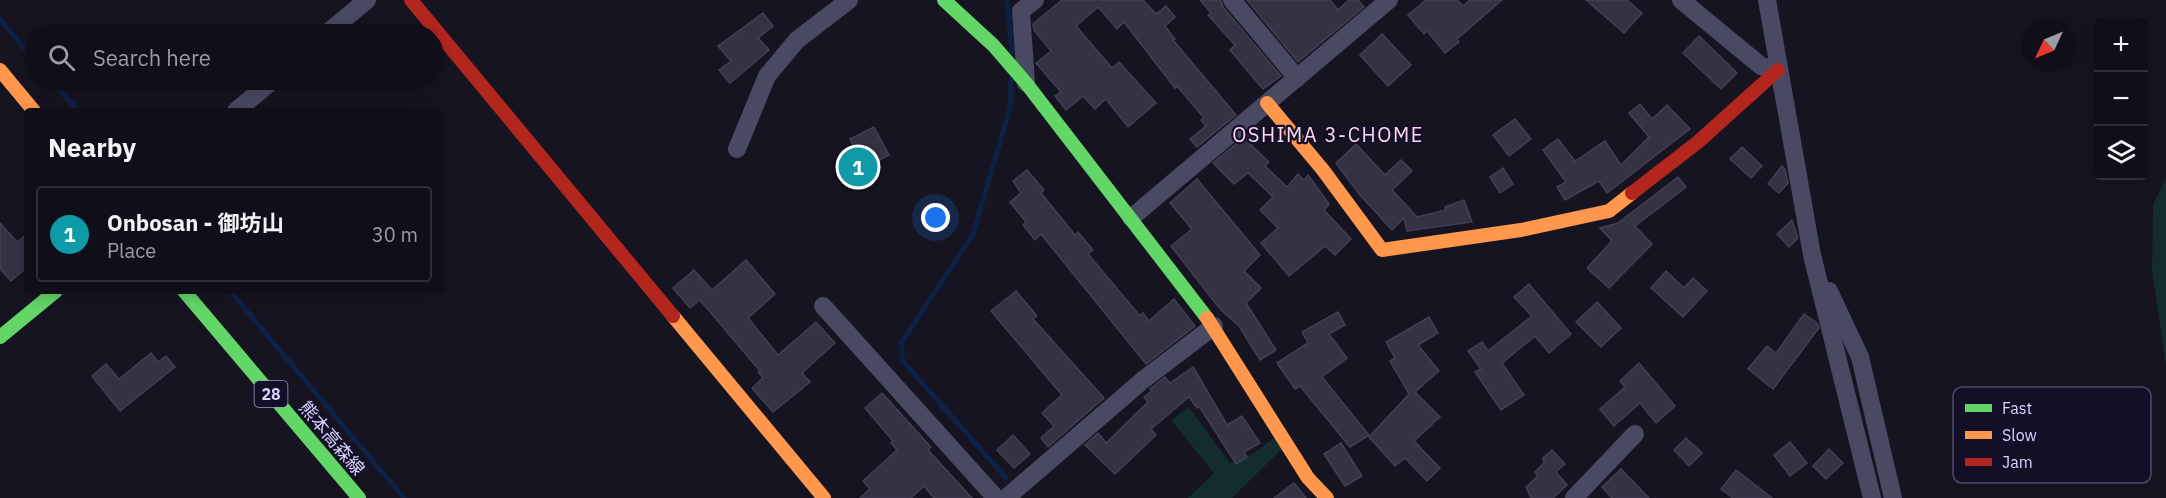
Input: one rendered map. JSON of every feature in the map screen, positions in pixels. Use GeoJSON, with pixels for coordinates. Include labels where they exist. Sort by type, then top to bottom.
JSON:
{"type":"FeatureCollection","features":[{"type":"Feature","properties":{"kind":"street"},"geometry":{"type":"LineString","coordinates":[[338,24],[367,0]]}},
{"type":"Feature","properties":{"kind":"street"},"geometry":{"type":"LineString","coordinates":[[411,0],[431,24]]}},
{"type":"Feature","properties":{"kind":"street"},"geometry":{"type":"LineString","coordinates":[[737,149],[767,76],[797,40],[849,0]]}},
{"type":"Feature","properties":{"kind":"street"},"geometry":{"type":"LineString","coordinates":[[944,0],[993,45],[1026,83],[1131,218],[1214,327],[1308,478],[1327,498]]}},
{"type":"Feature","properties":{"kind":"street"},"geometry":{"type":"LineString","coordinates":[[1026,83],[1021,11],[1035,0]]}},
{"type":"Feature","properties":{"kind":"street"},"geometry":{"type":"LineString","coordinates":[[1232,0],[1297,78]]}},
{"type":"Feature","properties":{"kind":"street"},"geometry":{"type":"LineString","coordinates":[[1131,218],[1389,0]]}},
{"type":"Feature","properties":{"kind":"street"},"geometry":{"type":"LineString","coordinates":[[1681,0],[1761,66],[1778,70]]}},
{"type":"Feature","properties":{"kind":"street"},"geometry":{"type":"LineString","coordinates":[[1767,0],[1812,255],[1872,498]]}},
{"type":"Feature","properties":{"kind":"street"},"geometry":{"type":"LineString","coordinates":[[444,40],[824,498]]}},
{"type":"Feature","properties":{"kind":"street"},"geometry":{"type":"LineString","coordinates":[[0,70],[32,108]]}},
{"type":"Feature","properties":{"kind":"street"},"geometry":{"type":"LineString","coordinates":[[1267,103],[1323,170],[1382,250],[1521,230],[1609,211],[1698,142],[1778,70]]}},
{"type":"Feature","properties":{"kind":"street"},"geometry":{"type":"LineString","coordinates":[[240,108],[261,90]]}},
{"type":"Feature","properties":{"kind":"street"},"geometry":{"type":"LineString","coordinates":[[1812,255],[1860,357],[1893,498]]}},
{"type":"Feature","properties":{"kind":"street"},"geometry":{"type":"LineString","coordinates":[[0,337],[52,294]]}},
{"type":"Feature","properties":{"kind":"street","name":"熊本高森線"},"geometry":{"type":"LineString","coordinates":[[187,294],[358,498]]}},
{"type":"Feature","properties":{"kind":"street"},"geometry":{"type":"LineString","coordinates":[[823,306],[996,498]]}},
{"type":"Feature","properties":{"kind":"street"},"geometry":{"type":"LineString","coordinates":[[1006,498],[1143,380],[1214,327]]}},
{"type":"Feature","properties":{"kind":"street"},"geometry":{"type":"LineString","coordinates":[[1574,498],[1635,434]]}},
{"type":"Feature","properties":{"kind":"green space"},"geometry":{"type":"Polygon","coordinates":[[[2166,178],[2166,366],[2152,270],[2153,205],[2166,178]]]}},
{"type":"Feature","properties":{"kind":"green space"},"geometry":{"type":"Polygon","coordinates":[[[1189,407],[1230,463],[1249,456],[1274,438],[1282,449],[1232,498],[1188,498],[1214,473],[1171,420],[1189,407]]]}},
{"type":"Feature","properties":{"kind":"building"},"geometry":{"type":"Polygon","coordinates":[[[1062,0],[1143,0],[1156,14],[1166,6],[1175,17],[1165,26],[1175,39],[1173,40],[1236,115],[1197,147],[1190,139],[1206,126],[1201,120],[1204,118],[1177,86],[1175,88],[1124,22],[1117,29],[1098,7],[1076,26],[1112,68],[1119,62],[1156,103],[1128,127],[1106,99],[1095,109],[1083,96],[1066,110],[1055,96],[1061,92],[1036,63],[1051,51],[1034,30],[1033,24],[1062,0]]]}},
{"type":"Feature","properties":{"kind":"building"},"geometry":{"type":"Polygon","coordinates":[[[1200,0],[1221,0],[1223,7],[1281,76],[1263,89],[1230,50],[1235,45],[1208,15],[1211,13],[1200,0]]]}},
{"type":"Feature","properties":{"kind":"building"},"geometry":{"type":"Polygon","coordinates":[[[1247,0],[1330,0],[1338,10],[1349,0],[1358,0],[1364,7],[1298,62],[1247,0]]]}},
{"type":"Feature","properties":{"kind":"building"},"geometry":{"type":"Polygon","coordinates":[[[1426,0],[1457,0],[1463,6],[1470,0],[1502,0],[1457,39],[1459,42],[1445,53],[1427,31],[1424,34],[1408,15],[1426,0]]]}},
{"type":"Feature","properties":{"kind":"building"},"geometry":{"type":"Polygon","coordinates":[[[1586,0],[1627,0],[1642,13],[1624,33],[1586,0]]]}},
{"type":"Feature","properties":{"kind":"building"},"geometry":{"type":"Polygon","coordinates":[[[763,13],[773,26],[758,38],[769,50],[730,83],[719,70],[731,61],[718,46],[763,13]]]}},
{"type":"Feature","properties":{"kind":"building"},"geometry":{"type":"Polygon","coordinates":[[[1382,34],[1411,65],[1388,86],[1360,55],[1382,34]]]}},
{"type":"Feature","properties":{"kind":"building"},"geometry":{"type":"Polygon","coordinates":[[[1699,36],[1737,73],[1721,89],[1683,53],[1699,36]]]}},
{"type":"Feature","properties":{"kind":"building"},"geometry":{"type":"Polygon","coordinates":[[[1640,104],[1652,119],[1667,105],[1690,129],[1607,193],[1599,181],[1565,200],[1557,187],[1566,182],[1543,150],[1558,139],[1575,161],[1605,141],[1621,165],[1649,137],[1629,113],[1640,104]]]}},
{"type":"Feature","properties":{"kind":"building"},"geometry":{"type":"Polygon","coordinates":[[[1515,119],[1531,139],[1509,156],[1493,135],[1515,119]]]}},
{"type":"Feature","properties":{"kind":"building"},"geometry":{"type":"Polygon","coordinates":[[[874,127],[889,155],[865,168],[850,139],[874,127]]]}},
{"type":"Feature","properties":{"kind":"building"},"geometry":{"type":"Polygon","coordinates":[[[1250,132],[1257,141],[1251,145],[1269,162],[1265,166],[1287,187],[1298,174],[1304,180],[1308,175],[1329,204],[1324,210],[1351,239],[1335,255],[1325,246],[1289,276],[1261,243],[1278,228],[1260,210],[1273,197],[1248,173],[1234,184],[1213,163],[1250,132]]]}},
{"type":"Feature","properties":{"kind":"building"},"geometry":{"type":"Polygon","coordinates":[[[1356,144],[1385,175],[1401,160],[1412,171],[1392,190],[1417,217],[1446,210],[1445,207],[1464,200],[1472,222],[1407,231],[1404,218],[1392,230],[1360,195],[1336,163],[1356,144]]]}},
{"type":"Feature","properties":{"kind":"building"},"geometry":{"type":"Polygon","coordinates":[[[1742,147],[1762,166],[1751,178],[1730,159],[1742,147]]]}},
{"type":"Feature","properties":{"kind":"building"},"geometry":{"type":"Polygon","coordinates":[[[1782,166],[1785,169],[1788,183],[1779,193],[1768,184],[1782,166]]]}},
{"type":"Feature","properties":{"kind":"building"},"geometry":{"type":"Polygon","coordinates":[[[1503,168],[1513,184],[1500,193],[1490,177],[1503,168]]]}},
{"type":"Feature","properties":{"kind":"building"},"geometry":{"type":"Polygon","coordinates":[[[1027,170],[1044,190],[1041,193],[1075,235],[1078,232],[1093,250],[1088,254],[1140,316],[1143,313],[1149,321],[1174,299],[1195,326],[1146,364],[1041,234],[1035,240],[1023,225],[1026,222],[1010,202],[1021,193],[1013,181],[1027,170]]]}},
{"type":"Feature","properties":{"kind":"building"},"geometry":{"type":"Polygon","coordinates":[[[1678,177],[1686,187],[1635,226],[1652,244],[1609,288],[1587,268],[1612,241],[1600,228],[1618,223],[1678,177]]]}},
{"type":"Feature","properties":{"kind":"building"},"geometry":{"type":"Polygon","coordinates":[[[1197,179],[1260,255],[1244,271],[1261,288],[1246,303],[1276,350],[1260,360],[1239,326],[1220,309],[1171,246],[1192,229],[1170,203],[1197,179]]]}},
{"type":"Feature","properties":{"kind":"building"},"geometry":{"type":"Polygon","coordinates":[[[1792,220],[1798,238],[1789,247],[1777,234],[1792,220]]]}},
{"type":"Feature","properties":{"kind":"building"},"geometry":{"type":"Polygon","coordinates":[[[0,223],[17,242],[24,236],[24,270],[11,281],[0,269],[0,223]]]}},
{"type":"Feature","properties":{"kind":"building"},"geometry":{"type":"Polygon","coordinates":[[[746,260],[775,294],[748,318],[778,355],[816,322],[835,343],[802,373],[810,382],[773,412],[752,388],[763,378],[758,372],[760,371],[700,300],[690,308],[673,288],[694,270],[712,290],[746,260]]]}},
{"type":"Feature","properties":{"kind":"building"},"geometry":{"type":"Polygon","coordinates":[[[1666,271],[1684,288],[1693,278],[1707,291],[1683,317],[1651,288],[1666,271]]]}},
{"type":"Feature","properties":{"kind":"building"},"geometry":{"type":"Polygon","coordinates":[[[1529,284],[1571,334],[1549,353],[1535,336],[1502,363],[1524,395],[1501,410],[1475,372],[1481,369],[1468,351],[1482,342],[1488,351],[1532,316],[1514,297],[1529,284]]]}},
{"type":"Feature","properties":{"kind":"building"},"geometry":{"type":"Polygon","coordinates":[[[1016,291],[1037,316],[1033,319],[1104,398],[1048,447],[1041,438],[1054,426],[1042,413],[1062,395],[991,311],[1016,291]]]}},
{"type":"Feature","properties":{"kind":"building"},"geometry":{"type":"Polygon","coordinates":[[[1597,302],[1621,328],[1601,347],[1576,322],[1597,302]]]}},
{"type":"Feature","properties":{"kind":"building"},"geometry":{"type":"Polygon","coordinates":[[[1338,312],[1345,325],[1329,334],[1347,358],[1322,377],[1369,435],[1350,447],[1300,386],[1295,389],[1277,363],[1308,343],[1302,332],[1338,312]]]}},
{"type":"Feature","properties":{"kind":"building"},"geometry":{"type":"Polygon","coordinates":[[[1804,314],[1817,323],[1819,328],[1773,389],[1748,369],[1767,346],[1776,353],[1804,314]]]}},
{"type":"Feature","properties":{"kind":"building"},"geometry":{"type":"Polygon","coordinates":[[[1429,317],[1438,333],[1418,345],[1439,371],[1415,392],[1440,417],[1414,441],[1440,468],[1427,481],[1405,458],[1395,466],[1369,437],[1409,394],[1390,361],[1395,358],[1386,342],[1429,317]]]}},
{"type":"Feature","properties":{"kind":"building"},"geometry":{"type":"Polygon","coordinates":[[[151,353],[158,362],[166,356],[175,367],[120,411],[92,376],[106,364],[119,379],[151,353]]]}},
{"type":"Feature","properties":{"kind":"building"},"geometry":{"type":"Polygon","coordinates":[[[1639,363],[1675,406],[1656,423],[1640,403],[1614,426],[1600,409],[1625,387],[1620,381],[1639,363]]]}},
{"type":"Feature","properties":{"kind":"building"},"geometry":{"type":"Polygon","coordinates":[[[1193,367],[1227,425],[1242,416],[1260,443],[1244,452],[1247,457],[1236,464],[1199,406],[1197,408],[1189,397],[1151,429],[1156,435],[1115,474],[1085,445],[1098,433],[1106,443],[1148,402],[1144,397],[1152,391],[1150,389],[1165,377],[1170,383],[1193,367]]]}},
{"type":"Feature","properties":{"kind":"building"},"geometry":{"type":"Polygon","coordinates":[[[882,393],[931,447],[928,450],[972,498],[934,498],[924,486],[911,498],[860,498],[870,489],[863,481],[897,450],[891,443],[893,441],[865,408],[882,393]]]}},
{"type":"Feature","properties":{"kind":"building"},"geometry":{"type":"Polygon","coordinates":[[[1013,435],[1030,454],[1014,468],[997,450],[1013,435]]]}},
{"type":"Feature","properties":{"kind":"building"},"geometry":{"type":"Polygon","coordinates":[[[1686,438],[1702,453],[1689,466],[1674,450],[1686,438]]]}},
{"type":"Feature","properties":{"kind":"building"},"geometry":{"type":"Polygon","coordinates":[[[1790,442],[1807,463],[1790,476],[1774,455],[1790,442]]]}},
{"type":"Feature","properties":{"kind":"building"},"geometry":{"type":"Polygon","coordinates":[[[1341,443],[1362,476],[1345,486],[1324,454],[1341,443]]]}},
{"type":"Feature","properties":{"kind":"building"},"geometry":{"type":"Polygon","coordinates":[[[1829,449],[1843,463],[1826,479],[1813,466],[1829,449]]]}},
{"type":"Feature","properties":{"kind":"building"},"geometry":{"type":"Polygon","coordinates":[[[1552,450],[1565,464],[1556,472],[1567,485],[1553,498],[1531,498],[1526,487],[1538,476],[1535,472],[1544,463],[1543,458],[1552,450]]]}},
{"type":"Feature","properties":{"kind":"building"},"geometry":{"type":"Polygon","coordinates":[[[1621,469],[1649,498],[1612,498],[1602,487],[1621,469]]]}},
{"type":"Feature","properties":{"kind":"building"},"geometry":{"type":"Polygon","coordinates":[[[1736,470],[1772,498],[1733,498],[1721,489],[1736,470]]]}},
{"type":"Feature","properties":{"kind":"building"},"geometry":{"type":"Polygon","coordinates":[[[1294,483],[1306,498],[1274,498],[1294,483]]]}},
{"type":"Feature","properties":{"kind":"waterway"},"geometry":{"type":"LineString","coordinates":[[1007,0],[1012,52]]}},
{"type":"Feature","properties":{"kind":"waterway"},"geometry":{"type":"LineString","coordinates":[[0,19],[24,48]]}},
{"type":"Feature","properties":{"kind":"waterway"},"geometry":{"type":"LineString","coordinates":[[1006,478],[902,360],[902,342],[973,234],[1010,108],[1011,79]]}},
{"type":"Feature","properties":{"kind":"waterway"},"geometry":{"type":"LineString","coordinates":[[60,90],[75,108]]}},
{"type":"Feature","properties":{"kind":"waterway"},"geometry":{"type":"LineString","coordinates":[[233,294],[404,498]]}},
{"type":"Feature","properties":{"kind":"traffic: fast"},"geometry":{"type":"LineString","coordinates":[[944,0],[993,45],[1026,83],[1207,318]]}},
{"type":"Feature","properties":{"kind":"traffic: fast"},"geometry":{"type":"LineString","coordinates":[[0,337],[52,294]]}},
{"type":"Feature","properties":{"kind":"traffic: fast"},"geometry":{"type":"LineString","coordinates":[[187,294],[359,498]]}},
{"type":"Feature","properties":{"kind":"traffic: slow"},"geometry":{"type":"LineString","coordinates":[[0,70],[32,108]]}},
{"type":"Feature","properties":{"kind":"traffic: slow"},"geometry":{"type":"LineString","coordinates":[[1267,103],[1323,170],[1382,250],[1521,230],[1609,211],[1632,193]]}},
{"type":"Feature","properties":{"kind":"traffic: slow"},"geometry":{"type":"LineString","coordinates":[[673,316],[824,498]]}},
{"type":"Feature","properties":{"kind":"traffic: slow"},"geometry":{"type":"LineString","coordinates":[[1207,318],[1308,478],[1327,498]]}},
{"type":"Feature","properties":{"kind":"traffic: jam"},"geometry":{"type":"LineString","coordinates":[[411,0],[431,24]]}},
{"type":"Feature","properties":{"kind":"traffic: jam"},"geometry":{"type":"LineString","coordinates":[[444,40],[673,316]]}},
{"type":"Feature","properties":{"kind":"traffic: jam"},"geometry":{"type":"LineString","coordinates":[[1632,193],[1698,142],[1778,70]]}},
{"type":"Feature","properties":{"kind":"place","name":"Onbosan - 御坊山"},"geometry":{"type":"Point","coordinates":[858,167]}},
{"type":"Feature","properties":{"kind":"district","name":"OSHIMA 3-CHOME"},"geometry":{"type":"Point","coordinates":[1328,134]}}]}
